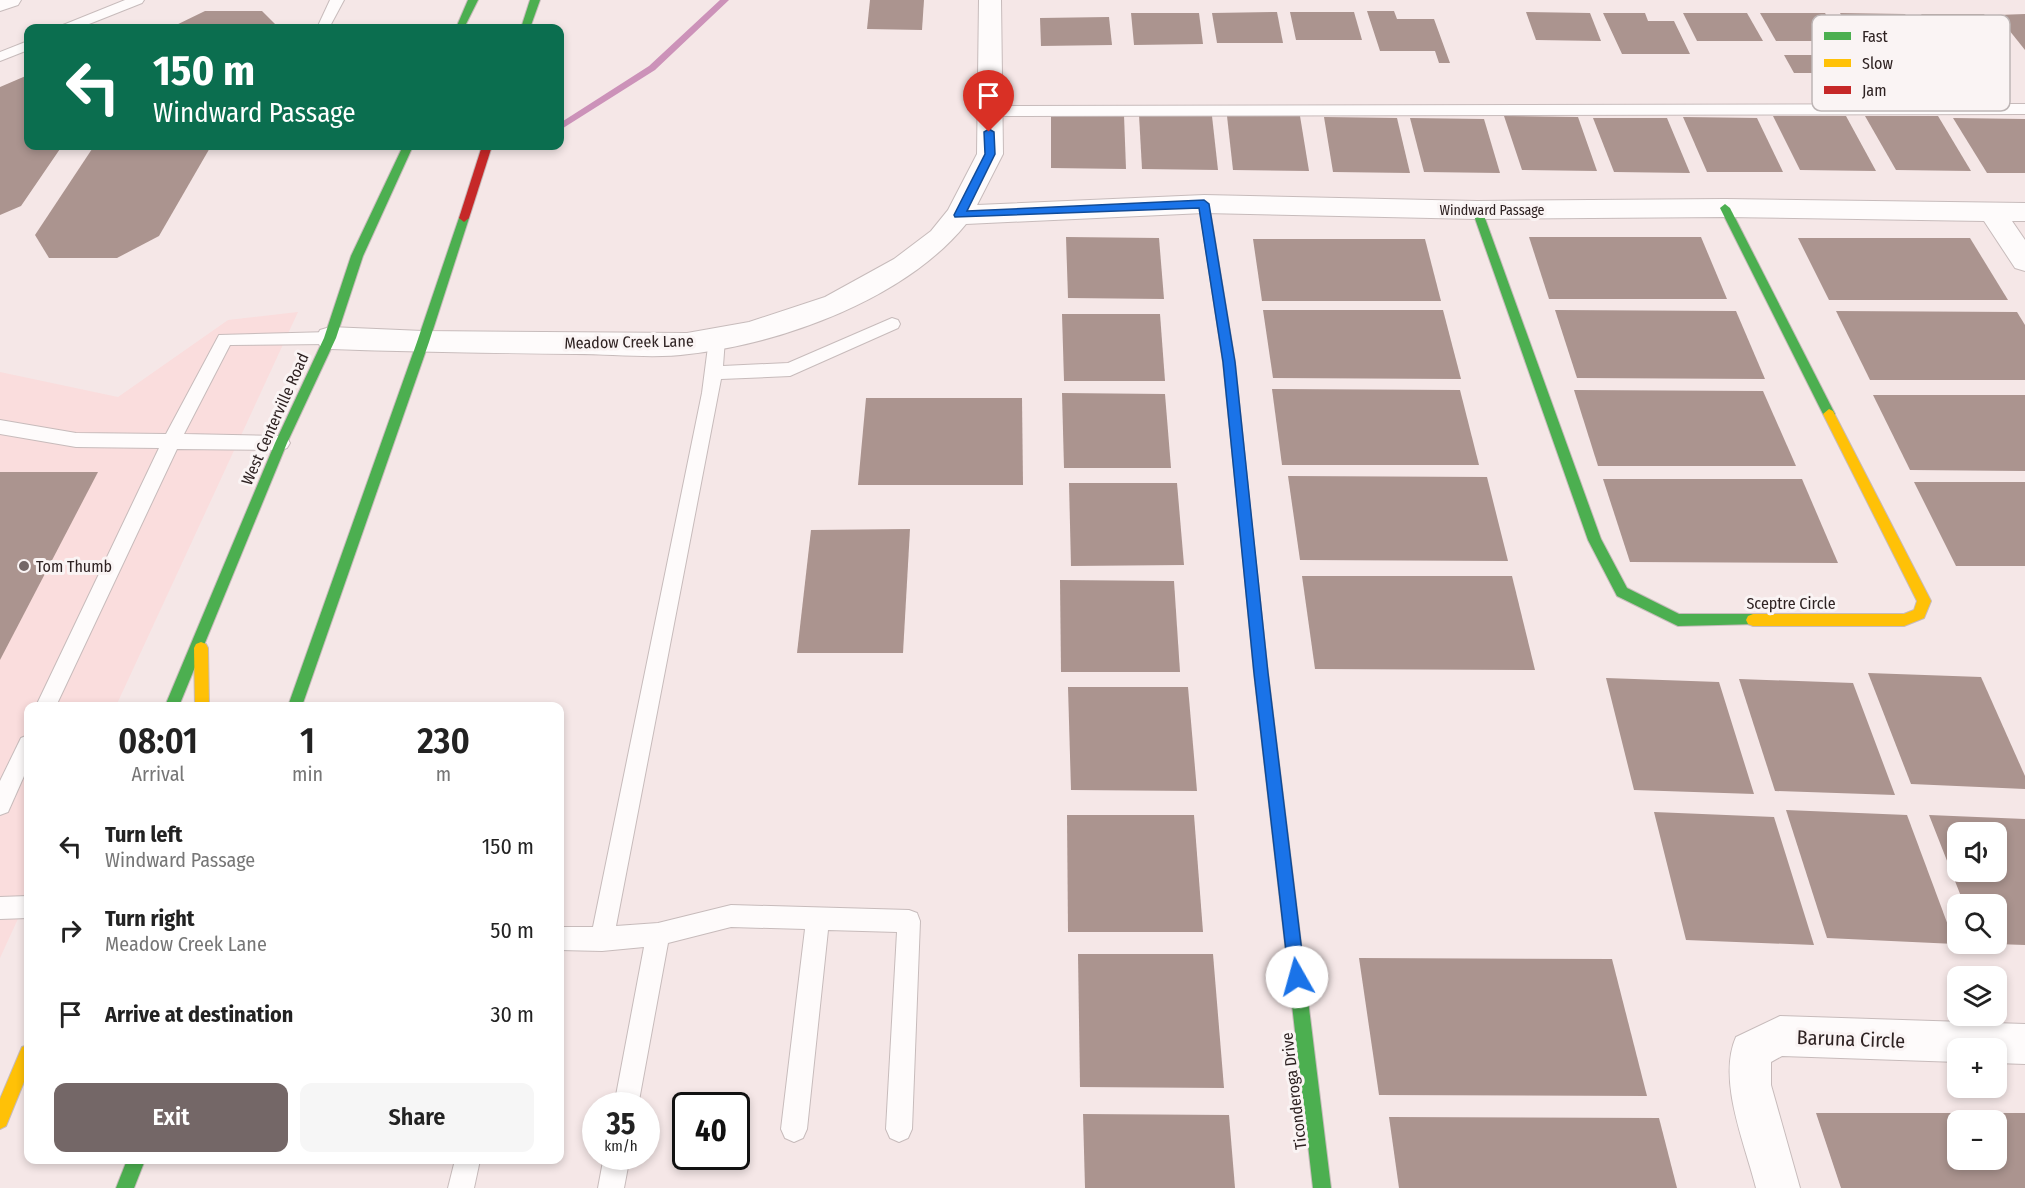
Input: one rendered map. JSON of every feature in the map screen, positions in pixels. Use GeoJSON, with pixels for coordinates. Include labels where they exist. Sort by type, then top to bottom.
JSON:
{"type":"FeatureCollection","features":[{"type":"Feature","properties":{"kind":"street"},"geometry":{"type":"LineString","coordinates":[[0,4],[10,0]]}},
{"type":"Feature","properties":{"kind":"street"},"geometry":{"type":"LineString","coordinates":[[462,24],[473,0]]}},
{"type":"Feature","properties":{"kind":"street"},"geometry":{"type":"LineString","coordinates":[[526,24],[535,0]]}},
{"type":"Feature","properties":{"kind":"street","name":"Meadow Creek Lane"},"geometry":{"type":"LineString","coordinates":[[330,338],[423,342],[687,344],[749,333],[792,320],[835,303],[904,266],[940,238],[959,215],[990,154],[988,111],[990,0]]}},
{"type":"Feature","properties":{"kind":"street","name":"West Centerville Road"},"geometry":{"type":"LineString","coordinates":[[174,702],[281,443],[330,338],[357,256],[406,150]]}},
{"type":"Feature","properties":{"kind":"street"},"geometry":{"type":"LineString","coordinates":[[296,702],[423,342],[486,150]]}},
{"type":"Feature","properties":{"kind":"street","name":"Windward Passage"},"geometry":{"type":"LineString","coordinates":[[959,215],[1204,204],[1477,210],[1725,208],[2025,212]]}},
{"type":"Feature","properties":{"kind":"street","name":"Ticonderoga Drive"},"geometry":{"type":"LineString","coordinates":[[1204,204],[1229,362],[1261,673],[1323,1188]]}},
{"type":"Feature","properties":{"kind":"street","name":"Sceptre Circle"},"geometry":{"type":"LineString","coordinates":[[1477,210],[1595,540],[1622,592],[1678,620],[1904,620],[1919,614],[1924,601],[1725,208]]}},
{"type":"Feature","properties":{"kind":"street"},"geometry":{"type":"LineString","coordinates":[[1991,211],[2025,261]]}},
{"type":"Feature","properties":{"kind":"street"},"geometry":{"type":"LineString","coordinates":[[200,637],[202,702]]}},
{"type":"Feature","properties":{"kind":"street","name":"Baruna Circle"},"geometry":{"type":"LineString","coordinates":[[1778,1188],[1750,1085],[1750,1050],[1780,1036],[2025,1044]]}},
{"type":"Feature","properties":{"kind":"street"},"geometry":{"type":"LineString","coordinates":[[0,1120],[24,1063]]}},
{"type":"Feature","properties":{"kind":"street"},"geometry":{"type":"LineString","coordinates":[[125,1188],[134,1164]]}},
{"type":"Feature","properties":{"kind":"lane"},"geometry":{"type":"LineString","coordinates":[[78,24],[137,0]]}},
{"type":"Feature","properties":{"kind":"lane"},"geometry":{"type":"LineString","coordinates":[[325,24],[338,0]]}},
{"type":"Feature","properties":{"kind":"lane"},"geometry":{"type":"LineString","coordinates":[[0,57],[24,47]]}},
{"type":"Feature","properties":{"kind":"lane"},"geometry":{"type":"LineString","coordinates":[[988,111],[1812,109]]}},
{"type":"Feature","properties":{"kind":"lane"},"geometry":{"type":"LineString","coordinates":[[2010,109],[2025,109]]}},
{"type":"Feature","properties":{"kind":"lane"},"geometry":{"type":"LineString","coordinates":[[713,373],[790,369],[892,324]]}},
{"type":"Feature","properties":{"kind":"lane"},"geometry":{"type":"LineString","coordinates":[[48,702],[171,442],[225,339],[330,338]]}},
{"type":"Feature","properties":{"kind":"lane"},"geometry":{"type":"LineString","coordinates":[[602,939],[713,373],[717,339]]}},
{"type":"Feature","properties":{"kind":"lane"},"geometry":{"type":"LineString","coordinates":[[0,427],[76,440],[281,443]]}},
{"type":"Feature","properties":{"kind":"lane"},"geometry":{"type":"LineString","coordinates":[[0,805],[24,754]]}},
{"type":"Feature","properties":{"kind":"lane"},"geometry":{"type":"LineString","coordinates":[[0,908],[24,907]]}},
{"type":"Feature","properties":{"kind":"lane"},"geometry":{"type":"LineString","coordinates":[[564,938],[602,939],[658,934],[731,916],[909,921],[900,1129]]}},
{"type":"Feature","properties":{"kind":"lane"},"geometry":{"type":"LineString","coordinates":[[794,1129],[818,918]]}},
{"type":"Feature","properties":{"kind":"lane"},"geometry":{"type":"LineString","coordinates":[[629,1092],[658,934]]}},
{"type":"Feature","properties":{"kind":"lane"},"geometry":{"type":"LineString","coordinates":[[461,1188],[467,1164]]}},
{"type":"Feature","properties":{"kind":"lane"},"geometry":{"type":"LineString","coordinates":[[611,1188],[614,1170]]}},
{"type":"Feature","properties":{"kind":"shaded area"},"geometry":{"type":"Polygon","coordinates":[[[298,312],[118,702],[24,702],[24,906],[0,958],[0,372],[118,397],[228,320],[298,312]]]}},
{"type":"Feature","properties":{"kind":"building"},"geometry":{"type":"Polygon","coordinates":[[[870,0],[924,0],[922,30],[867,29],[870,0]]]}},
{"type":"Feature","properties":{"kind":"building"},"geometry":{"type":"Polygon","coordinates":[[[205,11],[262,11],[275,24],[178,24],[205,11]]]}},
{"type":"Feature","properties":{"kind":"building"},"geometry":{"type":"Polygon","coordinates":[[[1367,11],[1394,11],[1397,19],[1434,19],[1450,63],[1439,63],[1435,51],[1380,51],[1367,11]]]}},
{"type":"Feature","properties":{"kind":"building"},"geometry":{"type":"Polygon","coordinates":[[[1277,12],[1283,43],[1217,43],[1212,13],[1277,12]]]}},
{"type":"Feature","properties":{"kind":"building"},"geometry":{"type":"Polygon","coordinates":[[[1290,12],[1354,12],[1362,40],[1296,40],[1290,12]]]}},
{"type":"Feature","properties":{"kind":"building"},"geometry":{"type":"Polygon","coordinates":[[[1526,12],[1590,13],[1601,41],[1536,40],[1526,12]]]}},
{"type":"Feature","properties":{"kind":"building"},"geometry":{"type":"Polygon","coordinates":[[[1131,13],[1199,13],[1203,44],[1134,45],[1131,13]]]}},
{"type":"Feature","properties":{"kind":"building"},"geometry":{"type":"Polygon","coordinates":[[[1603,13],[1645,13],[1648,21],[1674,21],[1690,54],[1622,54],[1603,13]]]}},
{"type":"Feature","properties":{"kind":"building"},"geometry":{"type":"Polygon","coordinates":[[[1683,13],[1747,13],[1763,41],[1697,41],[1683,13]]]}},
{"type":"Feature","properties":{"kind":"building"},"geometry":{"type":"Polygon","coordinates":[[[1760,13],[1825,13],[1826,15],[1812,15],[1812,41],[1776,41],[1760,13]]]}},
{"type":"Feature","properties":{"kind":"building"},"geometry":{"type":"Polygon","coordinates":[[[1840,13],[1906,15],[1841,15],[1840,13]]]}},
{"type":"Feature","properties":{"kind":"building"},"geometry":{"type":"Polygon","coordinates":[[[1921,14],[1985,15],[1922,15],[1921,14]]]}},
{"type":"Feature","properties":{"kind":"building"},"geometry":{"type":"Polygon","coordinates":[[[2025,14],[2025,50],[2010,31],[2010,15],[1997,15],[2025,14]]]}},
{"type":"Feature","properties":{"kind":"building"},"geometry":{"type":"Polygon","coordinates":[[[1109,17],[1112,45],[1041,46],[1040,18],[1109,17]]]}},
{"type":"Feature","properties":{"kind":"building"},"geometry":{"type":"Polygon","coordinates":[[[1784,55],[1812,55],[1812,73],[1794,73],[1784,55]]]}},
{"type":"Feature","properties":{"kind":"building"},"geometry":{"type":"Polygon","coordinates":[[[24,77],[24,150],[59,150],[21,206],[0,215],[0,87],[24,77]]]}},
{"type":"Feature","properties":{"kind":"building"},"geometry":{"type":"Polygon","coordinates":[[[1051,114],[1124,115],[1126,169],[1051,168],[1051,114]]]}},
{"type":"Feature","properties":{"kind":"building"},"geometry":{"type":"Polygon","coordinates":[[[1139,115],[1212,116],[1218,170],[1142,169],[1139,115]]]}},
{"type":"Feature","properties":{"kind":"building"},"geometry":{"type":"Polygon","coordinates":[[[1227,116],[1300,116],[1309,171],[1233,170],[1227,116]]]}},
{"type":"Feature","properties":{"kind":"building"},"geometry":{"type":"Polygon","coordinates":[[[1504,116],[1578,117],[1597,171],[1522,170],[1504,116]]]}},
{"type":"Feature","properties":{"kind":"building"},"geometry":{"type":"Polygon","coordinates":[[[1773,116],[1846,116],[1876,171],[1800,170],[1773,116]]]}},
{"type":"Feature","properties":{"kind":"building"},"geometry":{"type":"Polygon","coordinates":[[[1865,116],[1938,116],[1971,171],[1896,170],[1865,116]]]}},
{"type":"Feature","properties":{"kind":"building"},"geometry":{"type":"Polygon","coordinates":[[[1324,117],[1397,118],[1410,173],[1333,172],[1324,117]]]}},
{"type":"Feature","properties":{"kind":"building"},"geometry":{"type":"Polygon","coordinates":[[[1683,117],[1757,118],[1783,172],[1707,172],[1683,117]]]}},
{"type":"Feature","properties":{"kind":"building"},"geometry":{"type":"Polygon","coordinates":[[[1410,118],[1484,119],[1500,173],[1424,172],[1410,118]]]}},
{"type":"Feature","properties":{"kind":"building"},"geometry":{"type":"Polygon","coordinates":[[[1593,118],[1667,118],[1690,173],[1614,172],[1593,118]]]}},
{"type":"Feature","properties":{"kind":"building"},"geometry":{"type":"Polygon","coordinates":[[[1953,118],[2025,119],[2025,173],[1987,173],[1953,118]]]}},
{"type":"Feature","properties":{"kind":"building"},"geometry":{"type":"Polygon","coordinates":[[[91,150],[209,150],[159,236],[117,258],[49,258],[35,235],[91,150]]]}},
{"type":"Feature","properties":{"kind":"building"},"geometry":{"type":"Polygon","coordinates":[[[1066,237],[1159,238],[1164,299],[1068,298],[1066,237]]]}},
{"type":"Feature","properties":{"kind":"building"},"geometry":{"type":"Polygon","coordinates":[[[1529,237],[1701,237],[1727,299],[1549,299],[1529,237]]]}},
{"type":"Feature","properties":{"kind":"building"},"geometry":{"type":"Polygon","coordinates":[[[1798,238],[1970,238],[2008,300],[1829,300],[1798,238]]]}},
{"type":"Feature","properties":{"kind":"building"},"geometry":{"type":"Polygon","coordinates":[[[1253,239],[1425,239],[1441,301],[1262,301],[1253,239]]]}},
{"type":"Feature","properties":{"kind":"building"},"geometry":{"type":"Polygon","coordinates":[[[1263,310],[1443,310],[1461,379],[1273,378],[1263,310]]]}},
{"type":"Feature","properties":{"kind":"building"},"geometry":{"type":"Polygon","coordinates":[[[1555,310],[1736,311],[1765,379],[1577,378],[1555,310]]]}},
{"type":"Feature","properties":{"kind":"building"},"geometry":{"type":"Polygon","coordinates":[[[1836,311],[2017,312],[2025,325],[2025,380],[1870,380],[1836,311]]]}},
{"type":"Feature","properties":{"kind":"building"},"geometry":{"type":"Polygon","coordinates":[[[1062,314],[1160,314],[1165,381],[1064,381],[1062,314]]]}},
{"type":"Feature","properties":{"kind":"building"},"geometry":{"type":"Polygon","coordinates":[[[1272,389],[1460,390],[1479,465],[1282,465],[1272,389]]]}},
{"type":"Feature","properties":{"kind":"building"},"geometry":{"type":"Polygon","coordinates":[[[1574,390],[1763,391],[1796,466],[1598,466],[1574,390]]]}},
{"type":"Feature","properties":{"kind":"building"},"geometry":{"type":"Polygon","coordinates":[[[1062,393],[1165,394],[1171,468],[1064,468],[1062,393]]]}},
{"type":"Feature","properties":{"kind":"building"},"geometry":{"type":"Polygon","coordinates":[[[1873,395],[2025,395],[2025,471],[1910,470],[1873,395]]]}},
{"type":"Feature","properties":{"kind":"building"},"geometry":{"type":"Polygon","coordinates":[[[866,398],[1022,398],[1023,485],[858,485],[866,398]]]}},
{"type":"Feature","properties":{"kind":"building","name":"Tom Thumb"},"geometry":{"type":"Polygon","coordinates":[[[0,472],[98,472],[0,660],[0,472]]]}},
{"type":"Feature","properties":{"kind":"building"},"geometry":{"type":"Polygon","coordinates":[[[1288,476],[1487,477],[1508,561],[1300,560],[1288,476]]]}},
{"type":"Feature","properties":{"kind":"building"},"geometry":{"type":"Polygon","coordinates":[[[1603,479],[1802,479],[1838,563],[1630,562],[1603,479]]]}},
{"type":"Feature","properties":{"kind":"building"},"geometry":{"type":"Polygon","coordinates":[[[1914,482],[2025,482],[2025,566],[1956,566],[1914,482]]]}},
{"type":"Feature","properties":{"kind":"building"},"geometry":{"type":"Polygon","coordinates":[[[1069,483],[1177,483],[1184,565],[1071,566],[1069,483]]]}},
{"type":"Feature","properties":{"kind":"building"},"geometry":{"type":"Polygon","coordinates":[[[910,529],[903,653],[797,653],[811,530],[910,529]]]}},
{"type":"Feature","properties":{"kind":"building"},"geometry":{"type":"Polygon","coordinates":[[[1302,576],[1512,576],[1535,670],[1315,669],[1302,576]]]}},
{"type":"Feature","properties":{"kind":"building"},"geometry":{"type":"Polygon","coordinates":[[[1060,580],[1174,581],[1180,672],[1061,672],[1060,580]]]}},
{"type":"Feature","properties":{"kind":"building"},"geometry":{"type":"Polygon","coordinates":[[[1868,673],[1981,677],[2025,776],[2025,789],[1911,784],[1868,673]]]}},
{"type":"Feature","properties":{"kind":"building"},"geometry":{"type":"Polygon","coordinates":[[[1606,678],[1719,682],[1754,794],[1634,790],[1606,678]]]}},
{"type":"Feature","properties":{"kind":"building"},"geometry":{"type":"Polygon","coordinates":[[[1739,679],[1853,683],[1895,795],[1775,791],[1739,679]]]}},
{"type":"Feature","properties":{"kind":"building"},"geometry":{"type":"Polygon","coordinates":[[[1068,687],[1188,687],[1197,791],[1071,790],[1068,687]]]}},
{"type":"Feature","properties":{"kind":"building"},"geometry":{"type":"Polygon","coordinates":[[[1786,810],[1907,815],[1947,922],[1947,944],[1827,938],[1786,810]]]}},
{"type":"Feature","properties":{"kind":"building"},"geometry":{"type":"Polygon","coordinates":[[[1654,812],[1774,817],[1814,945],[1686,940],[1654,812]]]}},
{"type":"Feature","properties":{"kind":"building"},"geometry":{"type":"Polygon","coordinates":[[[1067,815],[1194,815],[1203,932],[1068,932],[1067,815]]]}},
{"type":"Feature","properties":{"kind":"building"},"geometry":{"type":"Polygon","coordinates":[[[1929,815],[2025,819],[2025,945],[2007,944],[2007,894],[1960,894],[1955,882],[2007,882],[2007,822],[1947,822],[1947,861],[1929,815]]]}},
{"type":"Feature","properties":{"kind":"building"},"geometry":{"type":"Polygon","coordinates":[[[1078,954],[1213,954],[1224,1088],[1080,1087],[1078,954]]]}},
{"type":"Feature","properties":{"kind":"building"},"geometry":{"type":"Polygon","coordinates":[[[1359,958],[1612,959],[1647,1096],[1379,1095],[1359,958]]]}},
{"type":"Feature","properties":{"kind":"building"},"geometry":{"type":"Polygon","coordinates":[[[1816,1113],[1947,1113],[1947,1170],[2007,1170],[2007,1113],[2025,1113],[2025,1188],[1841,1188],[1816,1113]]]}},
{"type":"Feature","properties":{"kind":"building"},"geometry":{"type":"Polygon","coordinates":[[[1083,1114],[1229,1115],[1235,1188],[1085,1188],[1083,1114]]]}},
{"type":"Feature","properties":{"kind":"building"},"geometry":{"type":"Polygon","coordinates":[[[1389,1117],[1659,1118],[1677,1188],[1399,1188],[1389,1117]]]}},
{"type":"Feature","properties":{"kind":"waterway"},"geometry":{"type":"LineString","coordinates":[[564,124],[652,68],[725,0]]}},
{"type":"Feature","properties":{"kind":"traffic: fast"},"geometry":{"type":"LineString","coordinates":[[462,24],[473,0]]}},
{"type":"Feature","properties":{"kind":"traffic: fast"},"geometry":{"type":"LineString","coordinates":[[526,24],[535,0]]}},
{"type":"Feature","properties":{"kind":"traffic: fast"},"geometry":{"type":"LineString","coordinates":[[174,702],[281,443],[330,338],[357,256],[406,150]]}},
{"type":"Feature","properties":{"kind":"traffic: fast"},"geometry":{"type":"LineString","coordinates":[[1725,208],[1829,414]]}},
{"type":"Feature","properties":{"kind":"traffic: fast"},"geometry":{"type":"LineString","coordinates":[[1477,210],[1595,540],[1622,592],[1678,620],[1753,620]]}},
{"type":"Feature","properties":{"kind":"traffic: fast"},"geometry":{"type":"LineString","coordinates":[[296,702],[423,342],[464,218]]}},
{"type":"Feature","properties":{"kind":"traffic: fast"},"geometry":{"type":"LineString","coordinates":[[1245,518],[1261,673],[1322,1188]]}},
{"type":"Feature","properties":{"kind":"traffic: fast"},"geometry":{"type":"LineString","coordinates":[[125,1188],[134,1164]]}},
{"type":"Feature","properties":{"kind":"traffic: slow"},"geometry":{"type":"LineString","coordinates":[[1204,204],[1229,362],[1245,518]]}},
{"type":"Feature","properties":{"kind":"traffic: slow"},"geometry":{"type":"LineString","coordinates":[[1753,620],[1904,620],[1919,614],[1924,601],[1829,414]]}},
{"type":"Feature","properties":{"kind":"traffic: slow"},"geometry":{"type":"LineString","coordinates":[[201,648],[202,702]]}},
{"type":"Feature","properties":{"kind":"traffic: slow"},"geometry":{"type":"LineString","coordinates":[[0,1120],[24,1063]]}},
{"type":"Feature","properties":{"kind":"traffic: jam"},"geometry":{"type":"LineString","coordinates":[[464,218],[486,150]]}},
{"type":"Feature","properties":{"kind":"place","name":"Tom Thumb"},"geometry":{"type":"Point","coordinates":[24,566]}},
{"type":"Feature","properties":{"kind":"route"},"geometry":{"type":"LineString","coordinates":[[989,132],[990,154],[959,215],[1204,204],[1229,362],[1261,673],[1297,977]]}}]}
